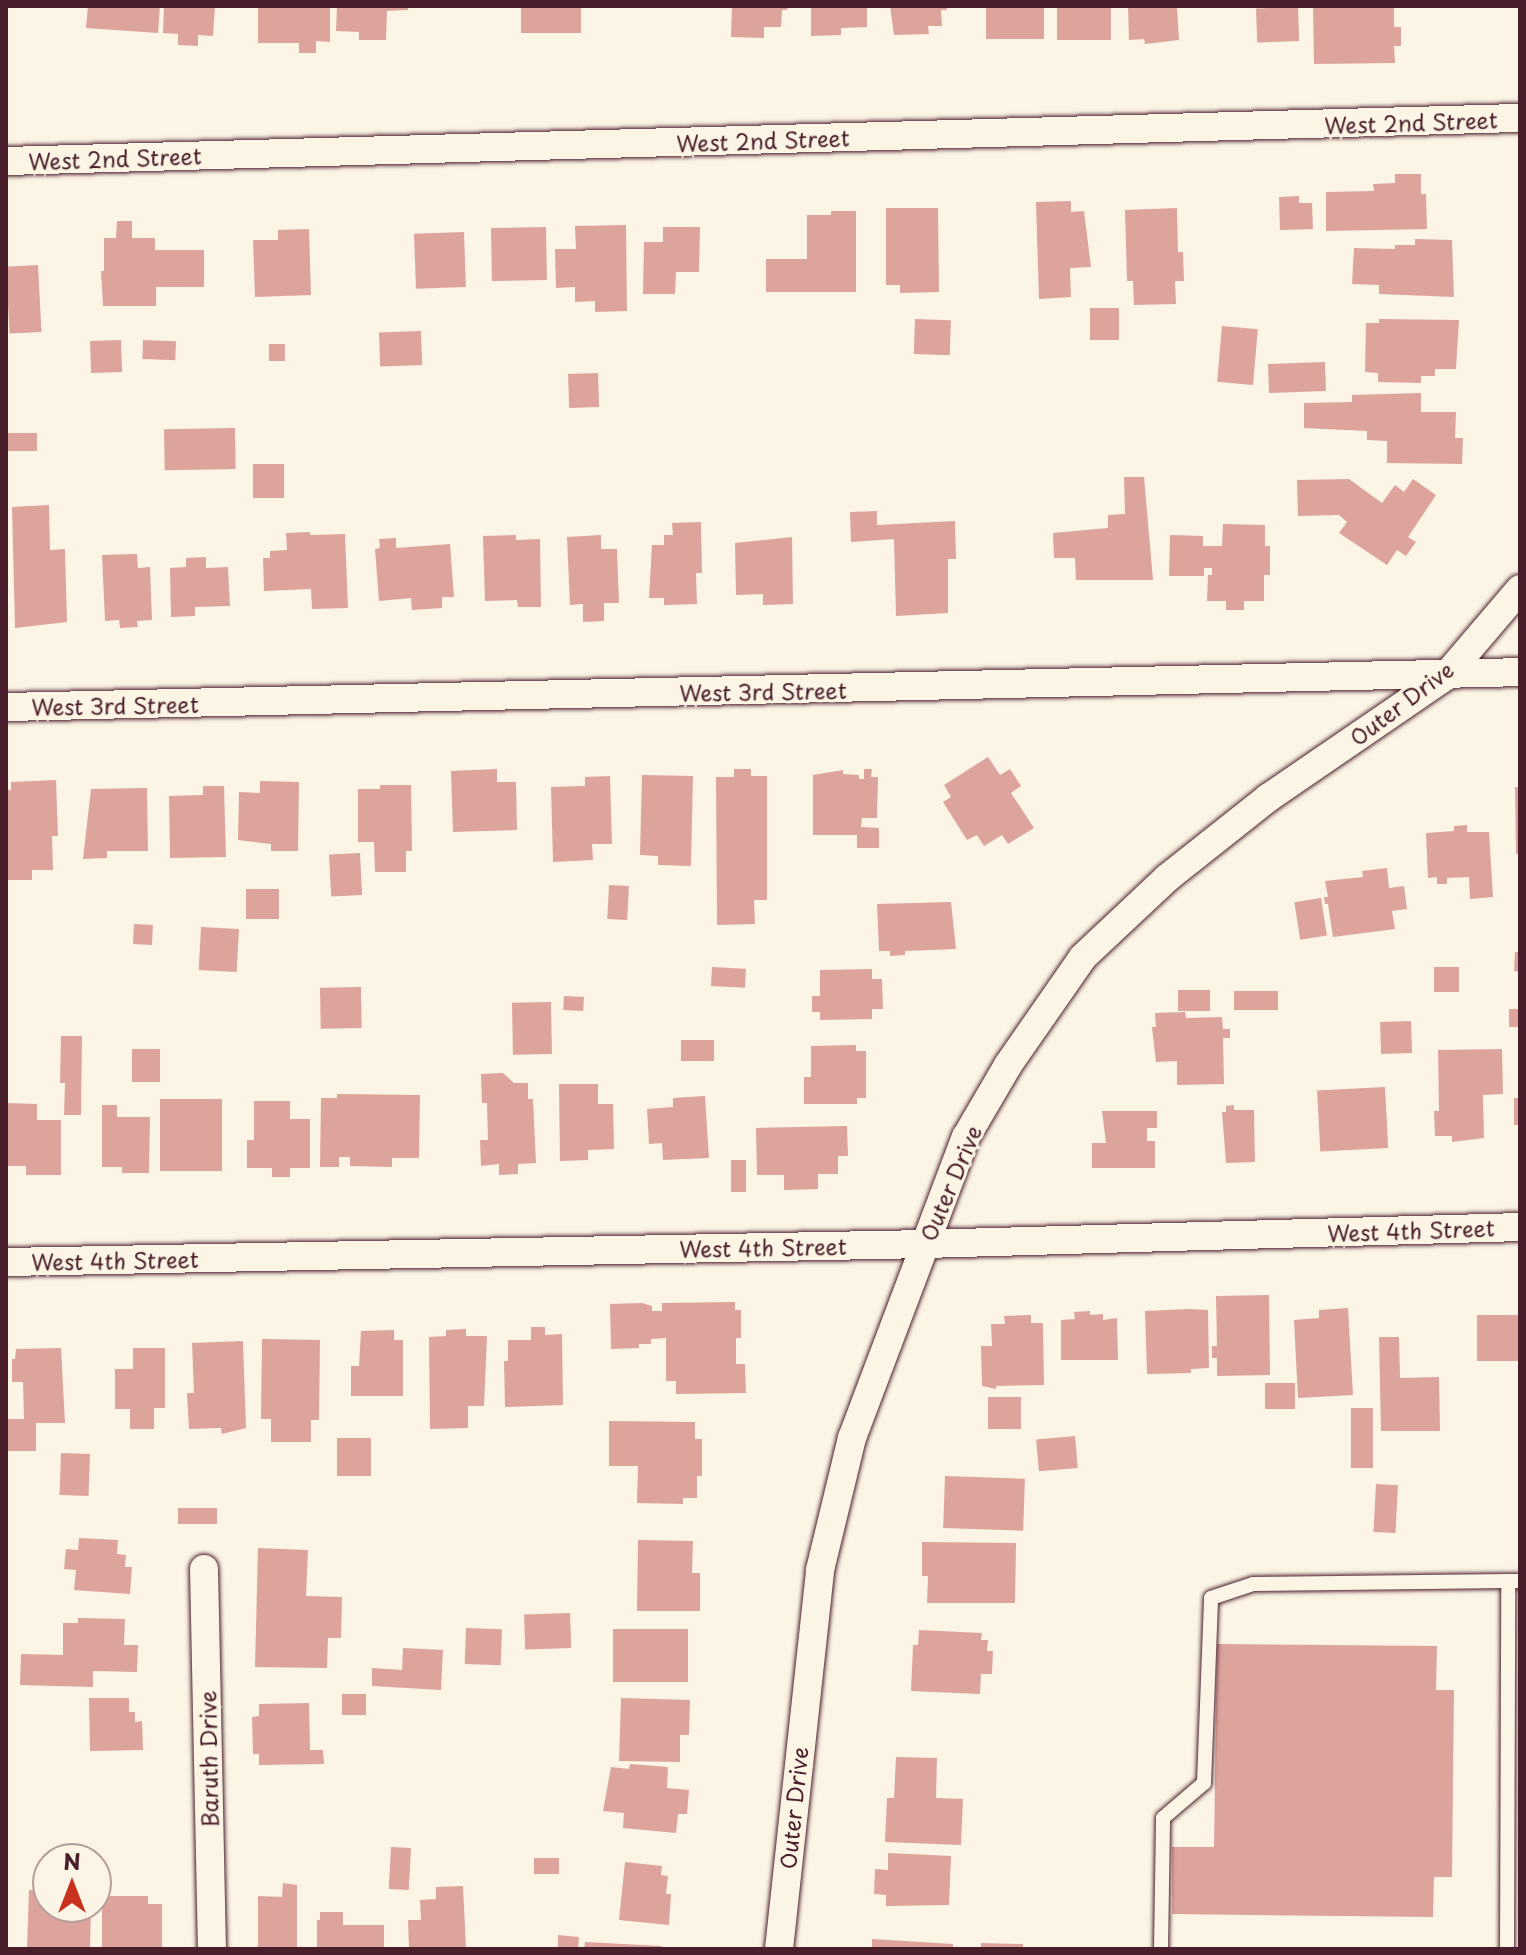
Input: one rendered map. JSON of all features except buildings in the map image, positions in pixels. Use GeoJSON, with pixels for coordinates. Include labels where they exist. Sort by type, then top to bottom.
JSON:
{"type":"FeatureCollection","features":[{"type":"Feature","properties":{"kind":"street","name":"West 2nd Street"},"geometry":{"type":"LineString","coordinates":[[6,161],[1520,118]]}},
{"type":"Feature","properties":{"kind":"street","name":"Outer Drive"},"geometry":{"type":"LineString","coordinates":[[779,1949],[820,1570],[852,1438],[966,1137],[1008,1065],[1083,957],[1167,878],[1268,798],[1446,676],[1520,589]]}},
{"type":"Feature","properties":{"kind":"street","name":"West 3rd Street"},"geometry":{"type":"LineString","coordinates":[[6,707],[1520,672]]}},
{"type":"Feature","properties":{"kind":"street","name":"West 4th Street"},"geometry":{"type":"LineString","coordinates":[[6,1262],[924,1244],[1520,1227]]}},
{"type":"Feature","properties":{"kind":"street","name":"Baruth Drive"},"geometry":{"type":"LineString","coordinates":[[204,1569],[212,1949]]}},
{"type":"Feature","properties":{"kind":"lane"},"geometry":{"type":"LineString","coordinates":[[1161,1949],[1163,1818],[1204,1783],[1211,1598],[1253,1584],[1514,1581],[1507,1949]]}}]}
